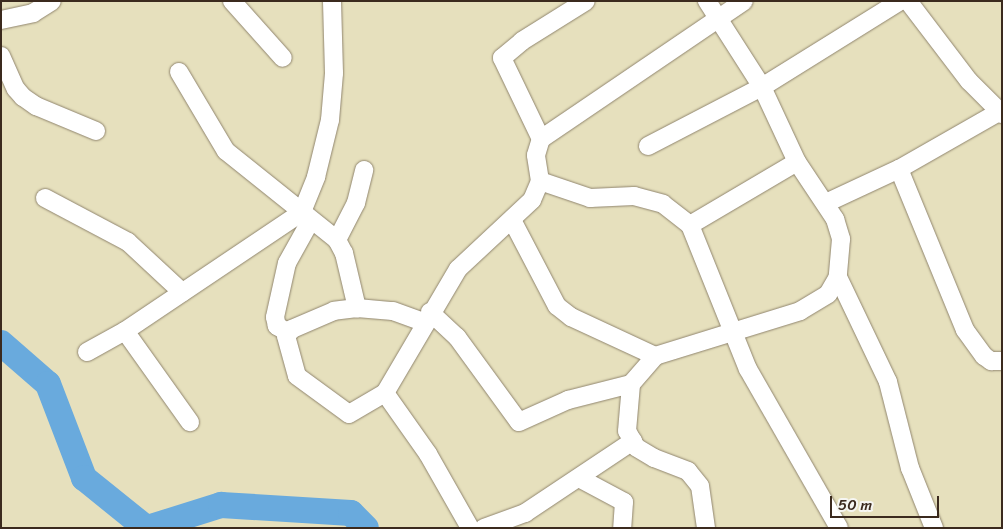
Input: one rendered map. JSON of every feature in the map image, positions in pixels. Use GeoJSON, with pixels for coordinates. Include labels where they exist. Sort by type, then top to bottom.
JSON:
{"type":"FeatureCollection","features":[{"type":"Feature","properties":{"kind":"street"},"geometry":{"type":"LineString","coordinates":[[232,1],[283,58]]}},
{"type":"Feature","properties":{"kind":"street"},"geometry":{"type":"LineString","coordinates":[[287,332],[277,326],[275,317],[287,263],[306,216],[331,112],[334,73],[332,1]]}},
{"type":"Feature","properties":{"kind":"street"},"geometry":{"type":"LineString","coordinates":[[542,139],[502,58],[522,41],[586,1]]}},
{"type":"Feature","properties":{"kind":"street"},"geometry":{"type":"LineString","coordinates":[[287,332],[334,311],[357,308],[393,311],[427,317],[457,337],[518,422],[568,400],[631,384],[655,356],[800,311],[828,294],[838,276],[841,238],[826,203],[797,162],[762,86],[707,1]]}},
{"type":"Feature","properties":{"kind":"street"},"geometry":{"type":"LineString","coordinates":[[287,332],[290,355],[298,376],[349,414],[385,393],[427,317],[458,269],[532,200],[540,181],[536,155],[542,139],[744,1]]}},
{"type":"Feature","properties":{"kind":"street"},"geometry":{"type":"LineString","coordinates":[[648,146],[762,86],[900,1]]}},
{"type":"Feature","properties":{"kind":"street"},"geometry":{"type":"LineString","coordinates":[[826,203],[899,169],[1001,113],[969,80],[908,1]]}},
{"type":"Feature","properties":{"kind":"street"},"geometry":{"type":"LineString","coordinates":[[1,20],[43,4]]}},
{"type":"Feature","properties":{"kind":"street"},"geometry":{"type":"LineString","coordinates":[[1,56],[16,89],[23,97],[36,106],[96,131]]}},
{"type":"Feature","properties":{"kind":"street"},"geometry":{"type":"LineString","coordinates":[[179,72],[226,151],[336,240],[344,253],[357,308]]}},
{"type":"Feature","properties":{"kind":"street"},"geometry":{"type":"LineString","coordinates":[[690,225],[797,162]]}},
{"type":"Feature","properties":{"kind":"street"},"geometry":{"type":"LineString","coordinates":[[899,169],[965,330],[984,356],[991,361],[1002,361]]}},
{"type":"Feature","properties":{"kind":"street"},"geometry":{"type":"LineString","coordinates":[[336,240],[356,203],[364,170]]}},
{"type":"Feature","properties":{"kind":"street"},"geometry":{"type":"LineString","coordinates":[[540,181],[590,198],[634,196],[664,204],[690,225],[731,331],[752,376],[839,528]]}},
{"type":"Feature","properties":{"kind":"street"},"geometry":{"type":"LineString","coordinates":[[45,198],[128,242],[182,292]]}},
{"type":"Feature","properties":{"kind":"street"},"geometry":{"type":"LineString","coordinates":[[87,352],[125,331],[182,292],[306,216]]}},
{"type":"Feature","properties":{"kind":"street"},"geometry":{"type":"LineString","coordinates":[[512,220],[557,306],[589,326],[655,356]]}},
{"type":"Feature","properties":{"kind":"street"},"geometry":{"type":"LineString","coordinates":[[838,276],[888,382],[914,480],[934,528]]}},
{"type":"Feature","properties":{"kind":"street"},"geometry":{"type":"LineString","coordinates":[[125,331],[190,422]]}},
{"type":"Feature","properties":{"kind":"street"},"geometry":{"type":"LineString","coordinates":[[631,384],[627,431],[633,441],[654,458],[688,471],[700,486],[706,528]]}},
{"type":"Feature","properties":{"kind":"street"},"geometry":{"type":"LineString","coordinates":[[385,393],[428,454],[470,528]]}},
{"type":"Feature","properties":{"kind":"street"},"geometry":{"type":"LineString","coordinates":[[484,528],[525,513],[633,441]]}},
{"type":"Feature","properties":{"kind":"street"},"geometry":{"type":"LineString","coordinates":[[579,478],[625,504],[622,528]]}},
{"type":"Feature","properties":{"kind":"waterway"},"geometry":{"type":"LineString","coordinates":[[1,343],[48,384],[84,478],[146,528]]}},
{"type":"Feature","properties":{"kind":"waterway"},"geometry":{"type":"LineString","coordinates":[[148,528],[221,505],[351,513],[366,528]]}}]}
